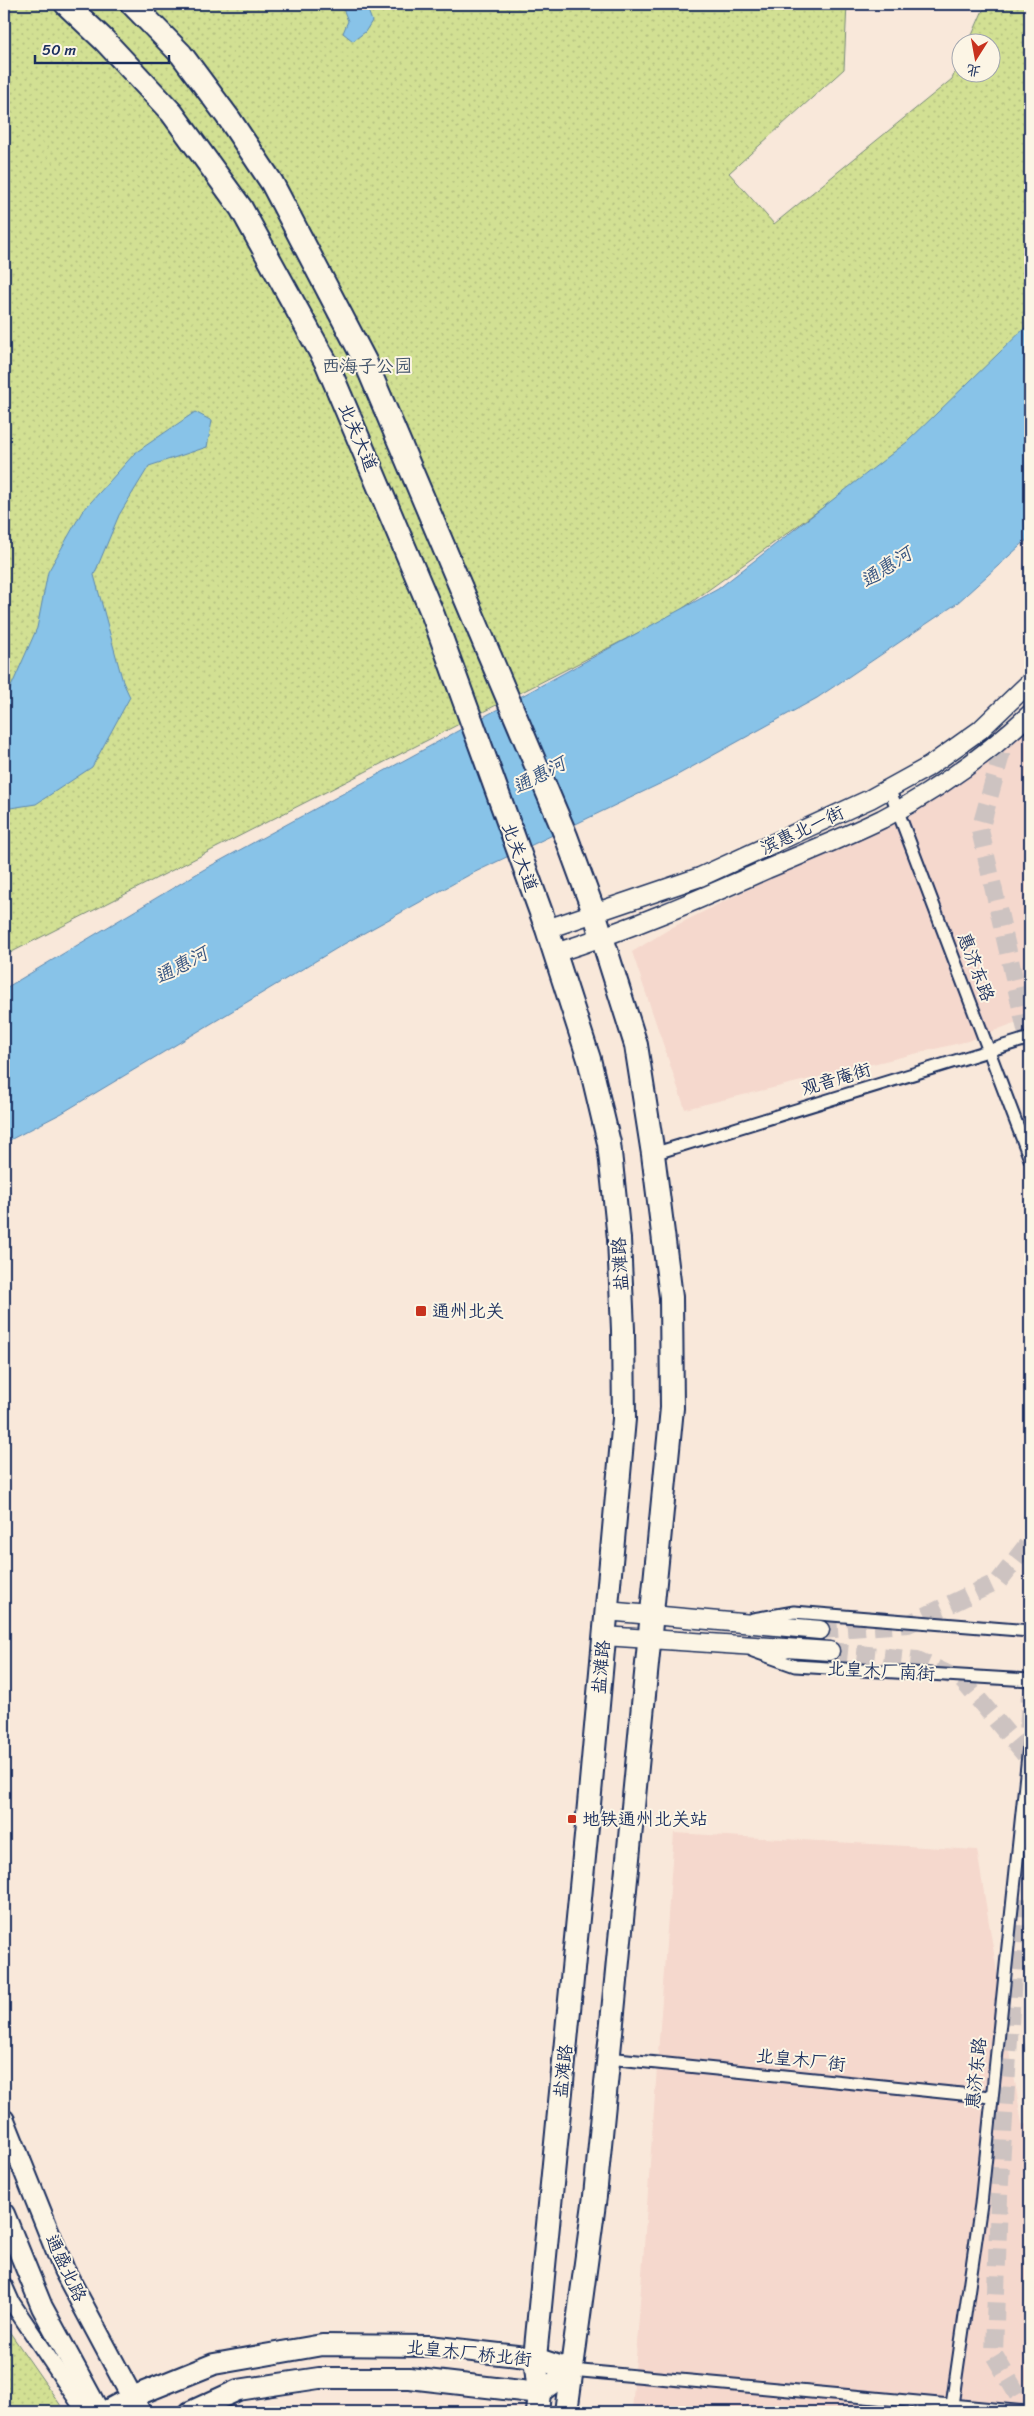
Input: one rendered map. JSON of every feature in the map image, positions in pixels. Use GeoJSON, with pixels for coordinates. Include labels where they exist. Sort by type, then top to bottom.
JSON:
{"type":"FeatureCollection","features":[{"type":"Feature","properties":{"kind":"main road","name":"北关大道"},"geometry":{"type":"LineString","coordinates":[[66,4],[104,40],[172,114],[240,208],[327,364],[433,615],[547,929]]}},
{"type":"Feature","properties":{"kind":"main road","name":"北关大道"},"geometry":{"type":"LineString","coordinates":[[132,4],[181,54],[230,120],[272,183],[365,361],[580,871],[602,938]]}},
{"type":"Feature","properties":{"kind":"main road","name":"盐滩路"},"geometry":{"type":"LineString","coordinates":[[538,2402],[535,2358],[624,1419],[624,1330],[619,1239],[609,1143],[589,1059],[547,929]]}},
{"type":"Feature","properties":{"kind":"main road"},"geometry":{"type":"LineString","coordinates":[[566,2412],[595,2196],[672,1408],[671,1297],[653,1154],[636,1045],[602,938]]}},
{"type":"Feature","properties":{"kind":"main road","name":"通盛北路"},"geometry":{"type":"LineString","coordinates":[[4,2120],[64,2270],[136,2405]]}},
{"type":"Feature","properties":{"kind":"main road","name":"通盛北路"},"geometry":{"type":"LineString","coordinates":[[4,2214],[42,2307],[99,2412]]}},
{"type":"Feature","properties":{"kind":"main road","name":"北皇木厂桥北街"},"geometry":{"type":"LineString","coordinates":[[104,2412],[136,2405],[214,2364],[322,2345],[429,2346],[535,2358],[571,2370],[538,2402],[409,2378],[319,2378],[238,2390],[190,2412]]}},
{"type":"Feature","properties":{"kind":"street","name":"滨惠北一街"},"geometry":{"type":"LineString","coordinates":[[547,929],[595,915],[700,877],[889,788],[928,767],[980,730],[1030,682]]}},
{"type":"Feature","properties":{"kind":"street","name":"滨惠北一街"},"geometry":{"type":"LineString","coordinates":[[555,953],[602,938],[712,894],[882,818],[941,783],[997,745],[1030,714]]}},
{"type":"Feature","properties":{"kind":"street","name":"惠济东路"},"geometry":{"type":"LineString","coordinates":[[889,788],[1030,1159]]}},
{"type":"Feature","properties":{"kind":"street","name":"观音庵街"},"geometry":{"type":"LineString","coordinates":[[653,1154],[1030,1038]]}},
{"type":"Feature","properties":{"kind":"street"},"geometry":{"type":"LineString","coordinates":[[606,1611],[738,1621],[820,1630]]}},
{"type":"Feature","properties":{"kind":"street"},"geometry":{"type":"LineString","coordinates":[[738,1621],[794,1612],[1030,1631]]}},
{"type":"Feature","properties":{"kind":"street","name":"北皇木厂南街"},"geometry":{"type":"LineString","coordinates":[[604,1636],[830,1651]]}},
{"type":"Feature","properties":{"kind":"street","name":"北皇木厂南街"},"geometry":{"type":"LineString","coordinates":[[736,1645],[795,1666],[1030,1680]]}},
{"type":"Feature","properties":{"kind":"street","name":"惠济东路"},"geometry":{"type":"LineString","coordinates":[[952,2408],[981,2204],[1030,1736]]}},
{"type":"Feature","properties":{"kind":"street","name":"北皇木厂街"},"geometry":{"type":"LineString","coordinates":[[608,2058],[991,2097]]}},
{"type":"Feature","properties":{"kind":"street"},"geometry":{"type":"LineString","coordinates":[[4,2285],[12,2302],[85,2412]]}},
{"type":"Feature","properties":{"kind":"street"},"geometry":{"type":"LineString","coordinates":[[571,2370],[952,2408],[1027,2412]]}},
{"type":"Feature","properties":{"kind":"shaded area"},"geometry":{"type":"Polygon","coordinates":[[[1030,726],[1030,1017],[968,1041],[685,1109],[632,952],[671,928],[912,807],[1030,726]]]}},
{"type":"Feature","properties":{"kind":"shaded area"},"geometry":{"type":"Polygon","coordinates":[[[674,1833],[977,1850],[1022,2124],[1030,2125],[1030,2412],[632,2412],[674,1833]]]}},
{"type":"Feature","properties":{"kind":"shaded area"},"geometry":{"type":"Polygon","coordinates":[[[292,2406],[425,2412],[278,2412],[292,2406]]]}},
{"type":"Feature","properties":{"kind":"green space","name":"西海子公园"},"geometry":{"type":"Polygon","coordinates":[[[4,4],[847,4],[844,69],[729,173],[774,224],[952,79],[952,82],[1002,82],[1002,32],[973,32],[983,10],[1008,4],[1030,4],[1030,329],[886,462],[675,614],[4,956],[4,4]]]}},
{"type":"Feature","properties":{"kind":"green space"},"geometry":{"type":"Polygon","coordinates":[[[4,2324],[59,2403],[65,2412],[4,2412],[4,2324]]]}},
{"type":"Feature","properties":{"kind":"water"},"geometry":{"type":"Polygon","coordinates":[[[335,4],[363,4],[367,8],[372,21],[365,32],[353,41],[343,33],[348,21],[344,11],[335,4]]]}},
{"type":"Feature","properties":{"kind":"water","name":"通惠河"},"geometry":{"type":"Polygon","coordinates":[[[1030,323],[1030,537],[956,604],[817,698],[672,778],[469,875],[344,944],[62,1113],[4,1143],[4,989],[203,870],[718,589],[907,442],[1030,323]]]}},
{"type":"Feature","properties":{"kind":"water"},"geometry":{"type":"Polygon","coordinates":[[[195,412],[212,421],[207,447],[149,466],[119,515],[94,575],[123,682],[130,697],[92,767],[36,804],[4,809],[4,703],[37,628],[48,572],[82,512],[135,453],[195,412]]]}},
{"type":"Feature","properties":{"kind":"tunnel"},"geometry":{"type":"LineString","coordinates":[[1009,726],[980,830],[1030,1047]]}},
{"type":"Feature","properties":{"kind":"tunnel"},"geometry":{"type":"LineString","coordinates":[[820,1630],[908,1624],[999,1581],[1030,1541]]}},
{"type":"Feature","properties":{"kind":"tunnel"},"geometry":{"type":"LineString","coordinates":[[830,1651],[917,1660],[963,1681],[1026,1756]]}},
{"type":"Feature","properties":{"kind":"tunnel"},"geometry":{"type":"LineString","coordinates":[[1027,1755],[1030,1695]]}},
{"type":"Feature","properties":{"kind":"tunnel"},"geometry":{"type":"LineString","coordinates":[[1018,1898],[999,2197],[994,2355],[1028,2412]]}},
{"type":"Feature","properties":{"kind":"place","name":"通州北关"},"geometry":{"type":"Point","coordinates":[421,1311]}},
{"type":"Feature","properties":{"kind":"place","name":"地铁通州北关站"},"geometry":{"type":"Point","coordinates":[572,1819]}}]}
